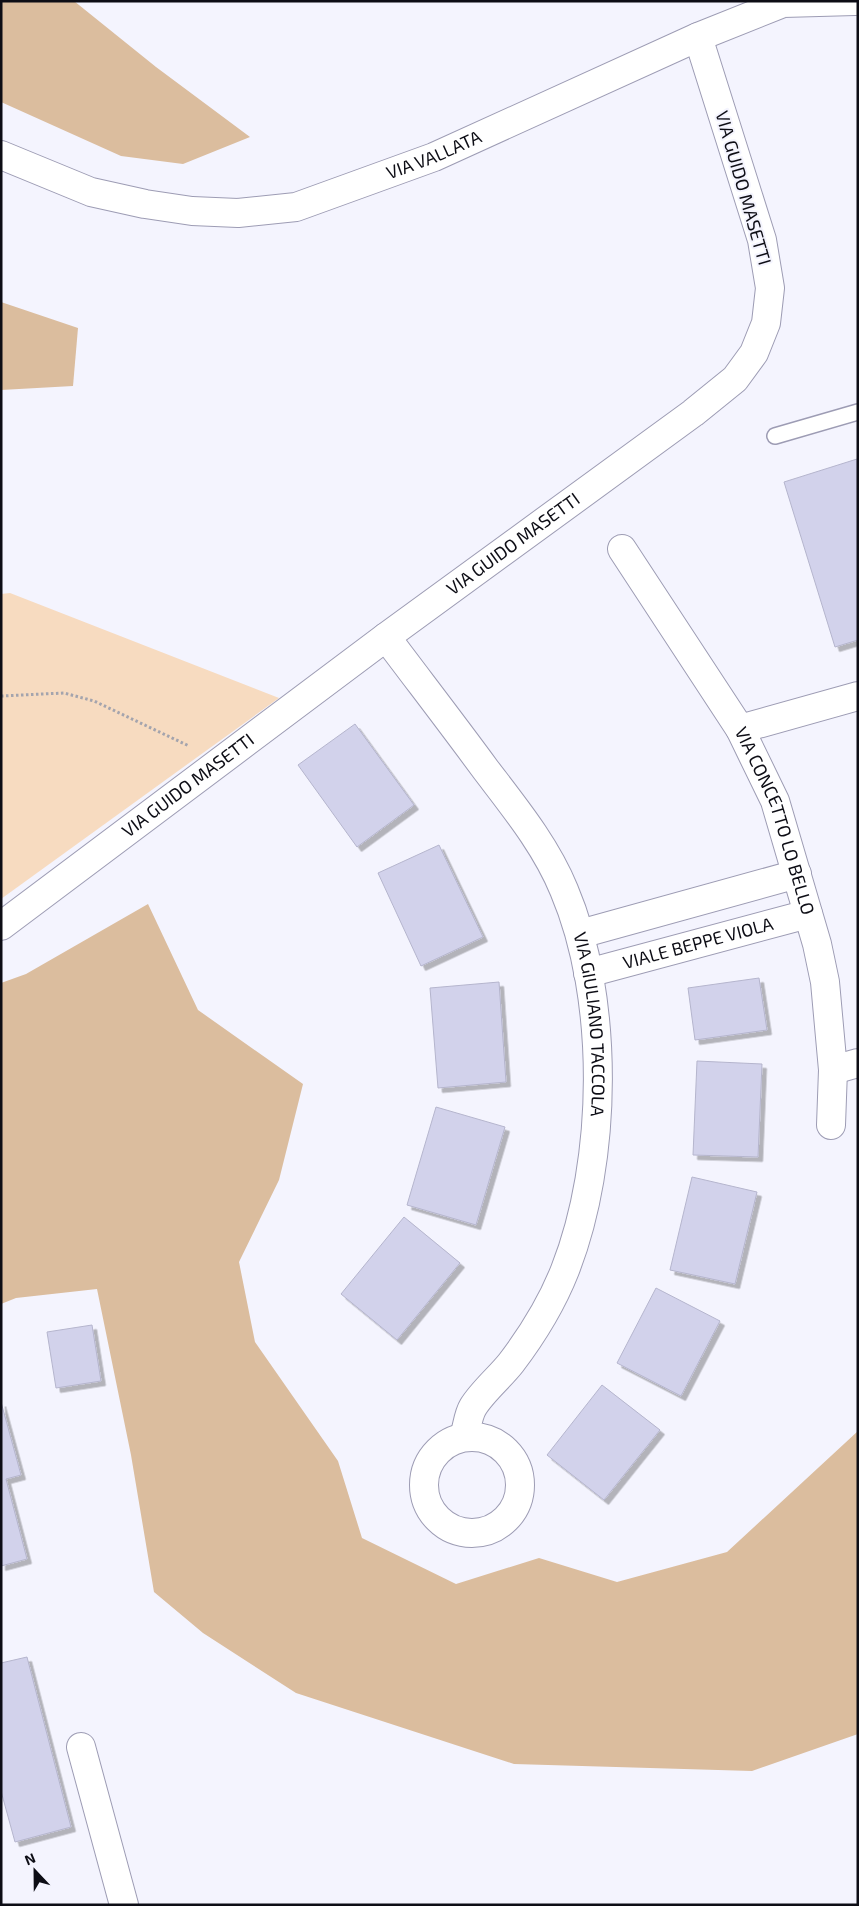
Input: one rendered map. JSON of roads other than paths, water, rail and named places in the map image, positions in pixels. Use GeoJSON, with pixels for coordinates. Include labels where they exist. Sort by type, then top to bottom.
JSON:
{"type":"FeatureCollection","features":[{"type":"Feature","properties":{"kind":"street","name":"VIA VALLATA"},"geometry":{"type":"LineString","coordinates":[[1,155],[91,192],[144,204],[192,211],[229,212],[296,207],[434,157],[698,37],[783,3],[855,1]]}},
{"type":"Feature","properties":{"kind":"street","name":"VIA GUIDO MASETTI"},"geometry":{"type":"LineString","coordinates":[[1,926],[386,637],[693,413],[735,379],[754,353],[766,323],[770,288],[763,249],[698,37]]}},
{"type":"Feature","properties":{"kind":"street","name":"VIA CONCETTO LO BELLO"},"geometry":{"type":"LineString","coordinates":[[622,549],[740,730],[775,801],[817,944],[846,1066],[831,1125]]}},
{"type":"Feature","properties":{"kind":"street","name":"VIA GIULIANO TACCOLA"},"geometry":{"type":"LineString","coordinates":[[386,637],[513,806],[541,847],[564,889],[580,934],[595,1017],[597,1105],[592,1161],[576,1238],[551,1302],[512,1361],[472,1407],[464,1437]]}},
{"type":"Feature","properties":{"kind":"street"},"geometry":{"type":"LineString","coordinates":[[740,730],[858,696]]}},
{"type":"Feature","properties":{"kind":"street"},"geometry":{"type":"LineString","coordinates":[[580,934],[797,874]]}},
{"type":"Feature","properties":{"kind":"street","name":"VIALE BEPPE VIOLA"},"geometry":{"type":"LineString","coordinates":[[588,973],[808,914]]}},
{"type":"Feature","properties":{"kind":"street"},"geometry":{"type":"LineString","coordinates":[[82,1746],[124,1905]]}},
{"type":"Feature","properties":{"kind":"lane"},"geometry":{"type":"LineString","coordinates":[[775,436],[858,412]]}}]}
